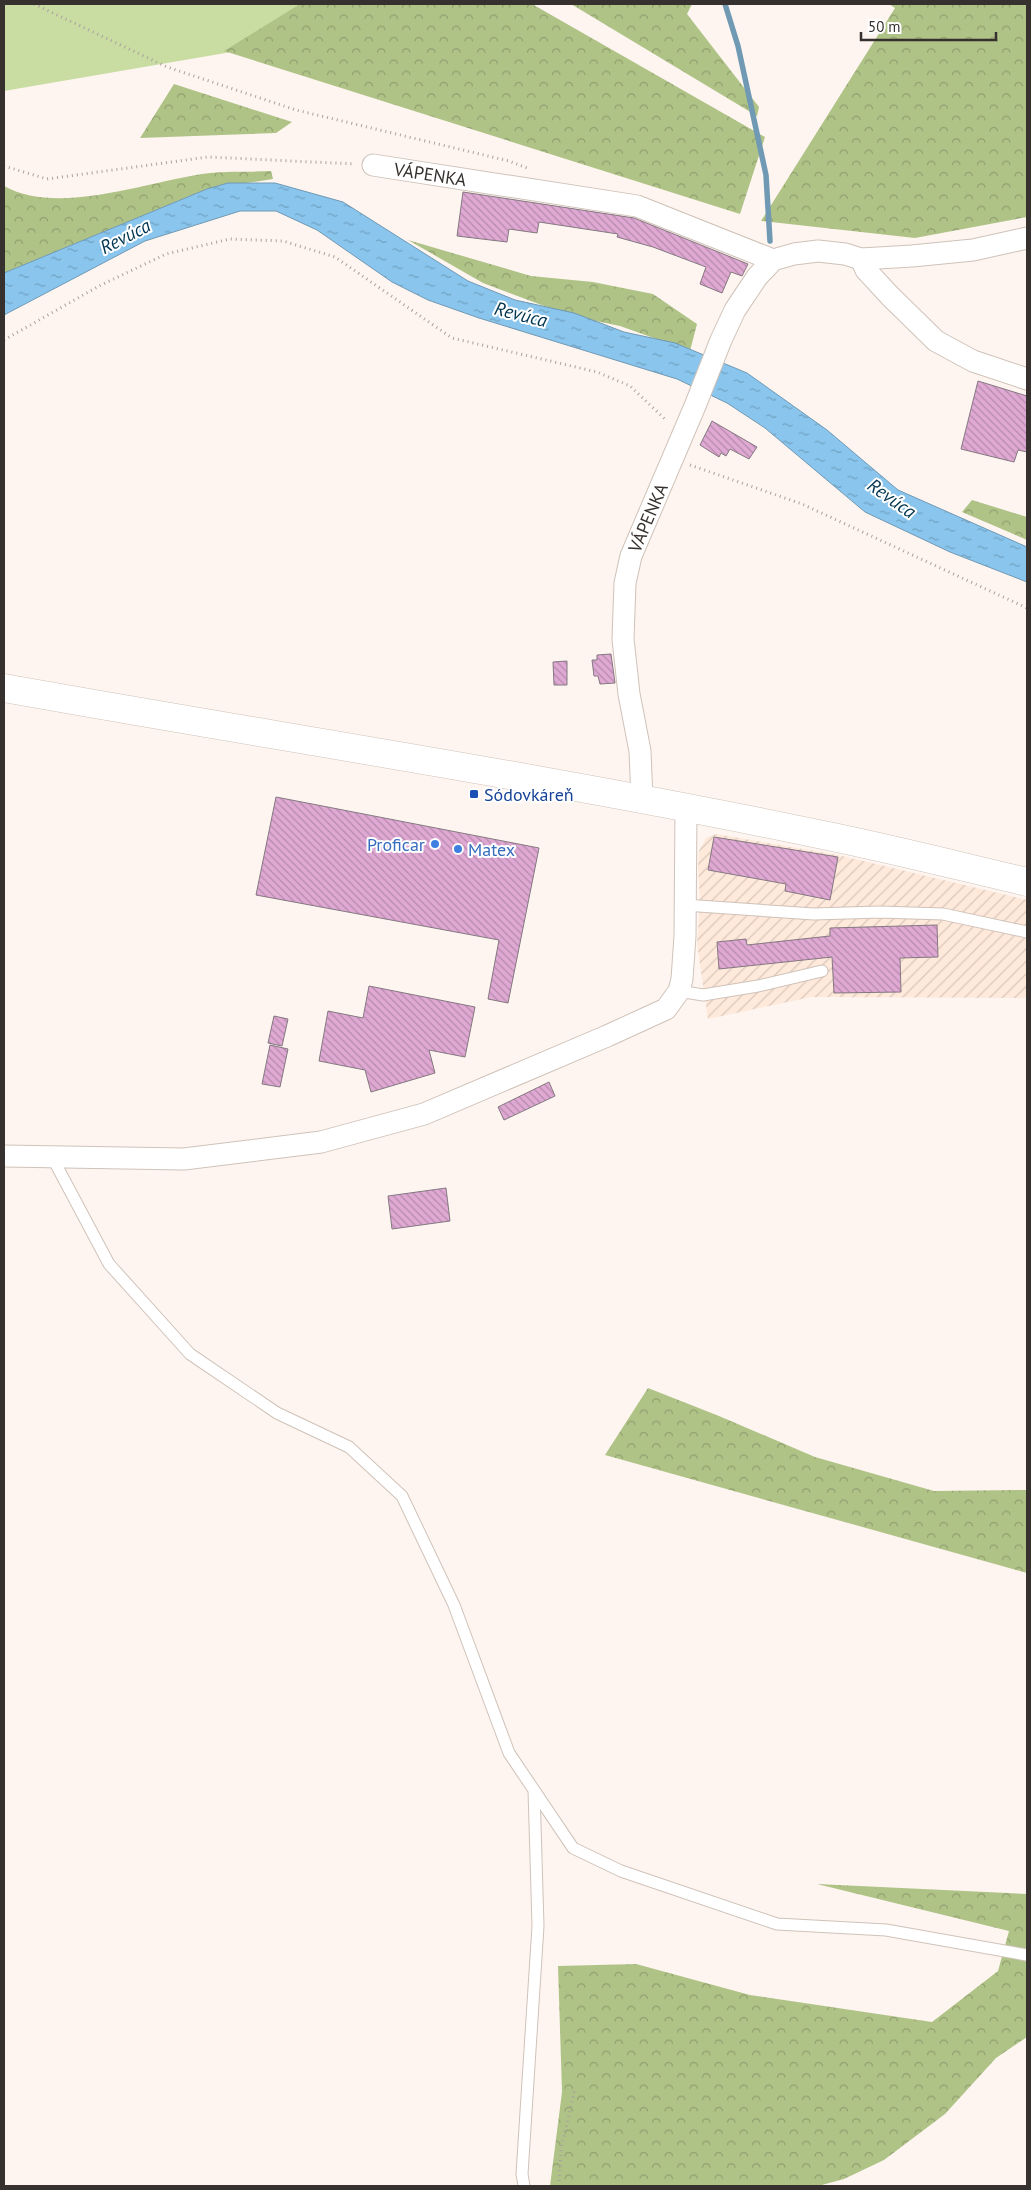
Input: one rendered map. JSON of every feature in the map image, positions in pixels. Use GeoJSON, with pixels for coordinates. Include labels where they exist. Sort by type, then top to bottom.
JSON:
{"type":"FeatureCollection","features":[{"type":"Feature","properties":{"kind":"main road"},"geometry":{"type":"LineString","coordinates":[[4,688],[394,754],[686,808],[825,835],[1027,882]]}},
{"type":"Feature","properties":{"kind":"street","name":"VÁPENKA"},"geometry":{"type":"LineString","coordinates":[[373,165],[637,206],[773,260],[757,277],[735,310],[631,556],[625,584],[623,639],[629,694],[640,751],[642,800]]}},
{"type":"Feature","properties":{"kind":"street"},"geometry":{"type":"LineString","coordinates":[[773,260],[794,254],[818,251],[845,254],[861,259],[973,250],[1027,238]]}},
{"type":"Feature","properties":{"kind":"street"},"geometry":{"type":"LineString","coordinates":[[861,259],[866,270],[936,341],[973,361],[1027,379]]}},
{"type":"Feature","properties":{"kind":"street"},"geometry":{"type":"LineString","coordinates":[[4,1156],[184,1159],[321,1142],[424,1114],[666,1009],[679,992],[685,936],[686,808]]}},
{"type":"Feature","properties":{"kind":"lane"},"geometry":{"type":"LineString","coordinates":[[684,905],[814,914],[880,912],[943,914],[1027,932]]}},
{"type":"Feature","properties":{"kind":"lane"},"geometry":{"type":"LineString","coordinates":[[679,992],[703,996],[822,971]]}},
{"type":"Feature","properties":{"kind":"lane"},"geometry":{"type":"LineString","coordinates":[[52,1157],[109,1264],[190,1354],[277,1412],[349,1447],[402,1496],[454,1605],[509,1752],[573,1848],[620,1871],[778,1924],[886,1930],[1027,1955]]}},
{"type":"Feature","properties":{"kind":"lane"},"geometry":{"type":"LineString","coordinates":[[524,2186],[522,2174],[538,1926],[534,1790]]}},
{"type":"Feature","properties":{"kind":"path"},"geometry":{"type":"LineString","coordinates":[[34,4],[167,67],[296,110],[509,161],[536,172]]}},
{"type":"Feature","properties":{"kind":"path"},"geometry":{"type":"LineString","coordinates":[[4,166],[47,179],[208,157],[373,165]]}},
{"type":"Feature","properties":{"kind":"path"},"geometry":{"type":"LineString","coordinates":[[4,340],[99,286],[166,254],[230,240],[283,241],[335,257],[452,338],[597,372],[630,386],[682,436]]}},
{"type":"Feature","properties":{"kind":"path"},"geometry":{"type":"LineString","coordinates":[[673,457],[714,475],[802,504],[1027,608]]}},
{"type":"Feature","properties":{"kind":"path"},"geometry":{"type":"LineString","coordinates":[[558,2186],[561,2149],[575,2089]]}},
{"type":"Feature","properties":{"kind":"shaded area"},"geometry":{"type":"Polygon","coordinates":[[[716,834],[838,855],[1027,900],[1027,998],[811,997],[708,1019],[697,944],[700,905],[698,866],[699,851],[706,838],[716,834]]]}},
{"type":"Feature","properties":{"kind":"green space"},"geometry":{"type":"Polygon","coordinates":[[[4,4],[511,4],[4,91],[4,4]]]}},
{"type":"Feature","properties":{"kind":"green space"},"geometry":{"type":"Polygon","coordinates":[[[300,4],[532,4],[765,137],[740,214],[224,51],[300,4]]]}},
{"type":"Feature","properties":{"kind":"green space"},"geometry":{"type":"Polygon","coordinates":[[[571,4],[692,4],[687,14],[759,107],[757,116],[571,4]]]}},
{"type":"Feature","properties":{"kind":"green space"},"geometry":{"type":"Polygon","coordinates":[[[889,4],[1027,4],[1027,217],[915,238],[761,221],[895,8],[889,4]]]}},
{"type":"Feature","properties":{"kind":"green space"},"geometry":{"type":"Polygon","coordinates":[[[174,84],[292,122],[276,133],[140,138],[174,84]]]}},
{"type":"Feature","properties":{"kind":"green space"},"geometry":{"type":"Polygon","coordinates":[[[271,171],[273,179],[207,189],[4,273],[4,186],[26,195],[51,198],[78,197],[106,194],[210,173],[271,171]]]}},
{"type":"Feature","properties":{"kind":"green space"},"geometry":{"type":"Polygon","coordinates":[[[408,240],[531,276],[593,282],[653,294],[697,324],[690,351],[620,326],[571,316],[483,283],[408,240]]]}},
{"type":"Feature","properties":{"kind":"green space"},"geometry":{"type":"Polygon","coordinates":[[[972,500],[1027,517],[1027,540],[962,512],[972,500]]]}},
{"type":"Feature","properties":{"kind":"green space"},"geometry":{"type":"Polygon","coordinates":[[[648,1388],[815,1457],[934,1491],[1027,1490],[1027,1573],[605,1455],[648,1388]]]}},
{"type":"Feature","properties":{"kind":"green space"},"geometry":{"type":"Polygon","coordinates":[[[817,1884],[1027,1894],[1027,2037],[996,2058],[945,2114],[884,2160],[844,2179],[818,2186],[550,2186],[562,2092],[558,1966],[636,1964],[750,1995],[932,2022],[998,1971],[1009,1931],[817,1884]]]}},
{"type":"Feature","properties":{"kind":"water","name":"Revúca"},"geometry":{"type":"Polygon","coordinates":[[[228,183],[275,183],[343,202],[468,281],[515,300],[574,313],[624,332],[675,343],[747,373],[827,430],[898,490],[1027,547],[1027,582],[950,552],[865,512],[765,428],[727,403],[677,379],[479,318],[428,300],[392,282],[317,230],[276,211],[240,211],[145,241],[4,315],[4,273],[207,189],[228,183]]]}},
{"type":"Feature","properties":{"kind":"building"},"geometry":{"type":"Polygon","coordinates":[[[463,192],[634,218],[748,264],[742,276],[731,272],[722,293],[700,284],[706,267],[653,247],[617,237],[618,234],[539,222],[537,233],[509,229],[507,242],[457,236],[463,192]]]}},
{"type":"Feature","properties":{"kind":"building"},"geometry":{"type":"Polygon","coordinates":[[[978,381],[1027,396],[1027,452],[1018,450],[1014,462],[961,449],[978,381]]]}},
{"type":"Feature","properties":{"kind":"building"},"geometry":{"type":"Polygon","coordinates":[[[712,421],[757,447],[749,459],[730,449],[726,456],[721,453],[719,457],[700,445],[712,421]]]}},
{"type":"Feature","properties":{"kind":"building"},"geometry":{"type":"Polygon","coordinates":[[[611,654],[615,683],[600,684],[598,676],[594,676],[592,660],[597,660],[597,655],[611,654]]]}},
{"type":"Feature","properties":{"kind":"building"},"geometry":{"type":"Polygon","coordinates":[[[567,661],[567,685],[554,685],[553,662],[567,661]]]}},
{"type":"Feature","properties":{"kind":"building"},"geometry":{"type":"Polygon","coordinates":[[[276,797],[539,848],[508,1003],[488,999],[499,940],[256,895],[276,797]]]}},
{"type":"Feature","properties":{"kind":"building"},"geometry":{"type":"Polygon","coordinates":[[[714,837],[838,857],[830,900],[785,891],[786,884],[708,870],[714,837]]]}},
{"type":"Feature","properties":{"kind":"building"},"geometry":{"type":"Polygon","coordinates":[[[937,925],[938,957],[900,958],[901,992],[834,993],[832,957],[719,969],[717,942],[746,939],[747,945],[830,936],[830,928],[937,925]]]}},
{"type":"Feature","properties":{"kind":"building"},"geometry":{"type":"Polygon","coordinates":[[[369,986],[475,1007],[465,1057],[429,1050],[435,1073],[371,1092],[365,1070],[319,1061],[328,1011],[363,1018],[369,986]]]}},
{"type":"Feature","properties":{"kind":"building"},"geometry":{"type":"Polygon","coordinates":[[[274,1016],[288,1019],[282,1046],[268,1043],[274,1016]]]}},
{"type":"Feature","properties":{"kind":"building"},"geometry":{"type":"Polygon","coordinates":[[[270,1045],[288,1049],[280,1087],[262,1084],[270,1045]]]}},
{"type":"Feature","properties":{"kind":"building"},"geometry":{"type":"Polygon","coordinates":[[[549,1082],[555,1096],[504,1120],[498,1107],[549,1082]]]}},
{"type":"Feature","properties":{"kind":"building"},"geometry":{"type":"Polygon","coordinates":[[[446,1188],[450,1221],[392,1229],[388,1196],[446,1188]]]}},
{"type":"Feature","properties":{"kind":"waterway"},"geometry":{"type":"LineString","coordinates":[[725,4],[738,46],[766,175],[770,241]]}},
{"type":"Feature","properties":{"kind":"place","name":"Sódovkáreň"},"geometry":{"type":"Point","coordinates":[474,794]}},
{"type":"Feature","properties":{"kind":"place","name":"Proficar"},"geometry":{"type":"Point","coordinates":[435,844]}},
{"type":"Feature","properties":{"kind":"place","name":"Matex"},"geometry":{"type":"Point","coordinates":[458,849]}}]}
